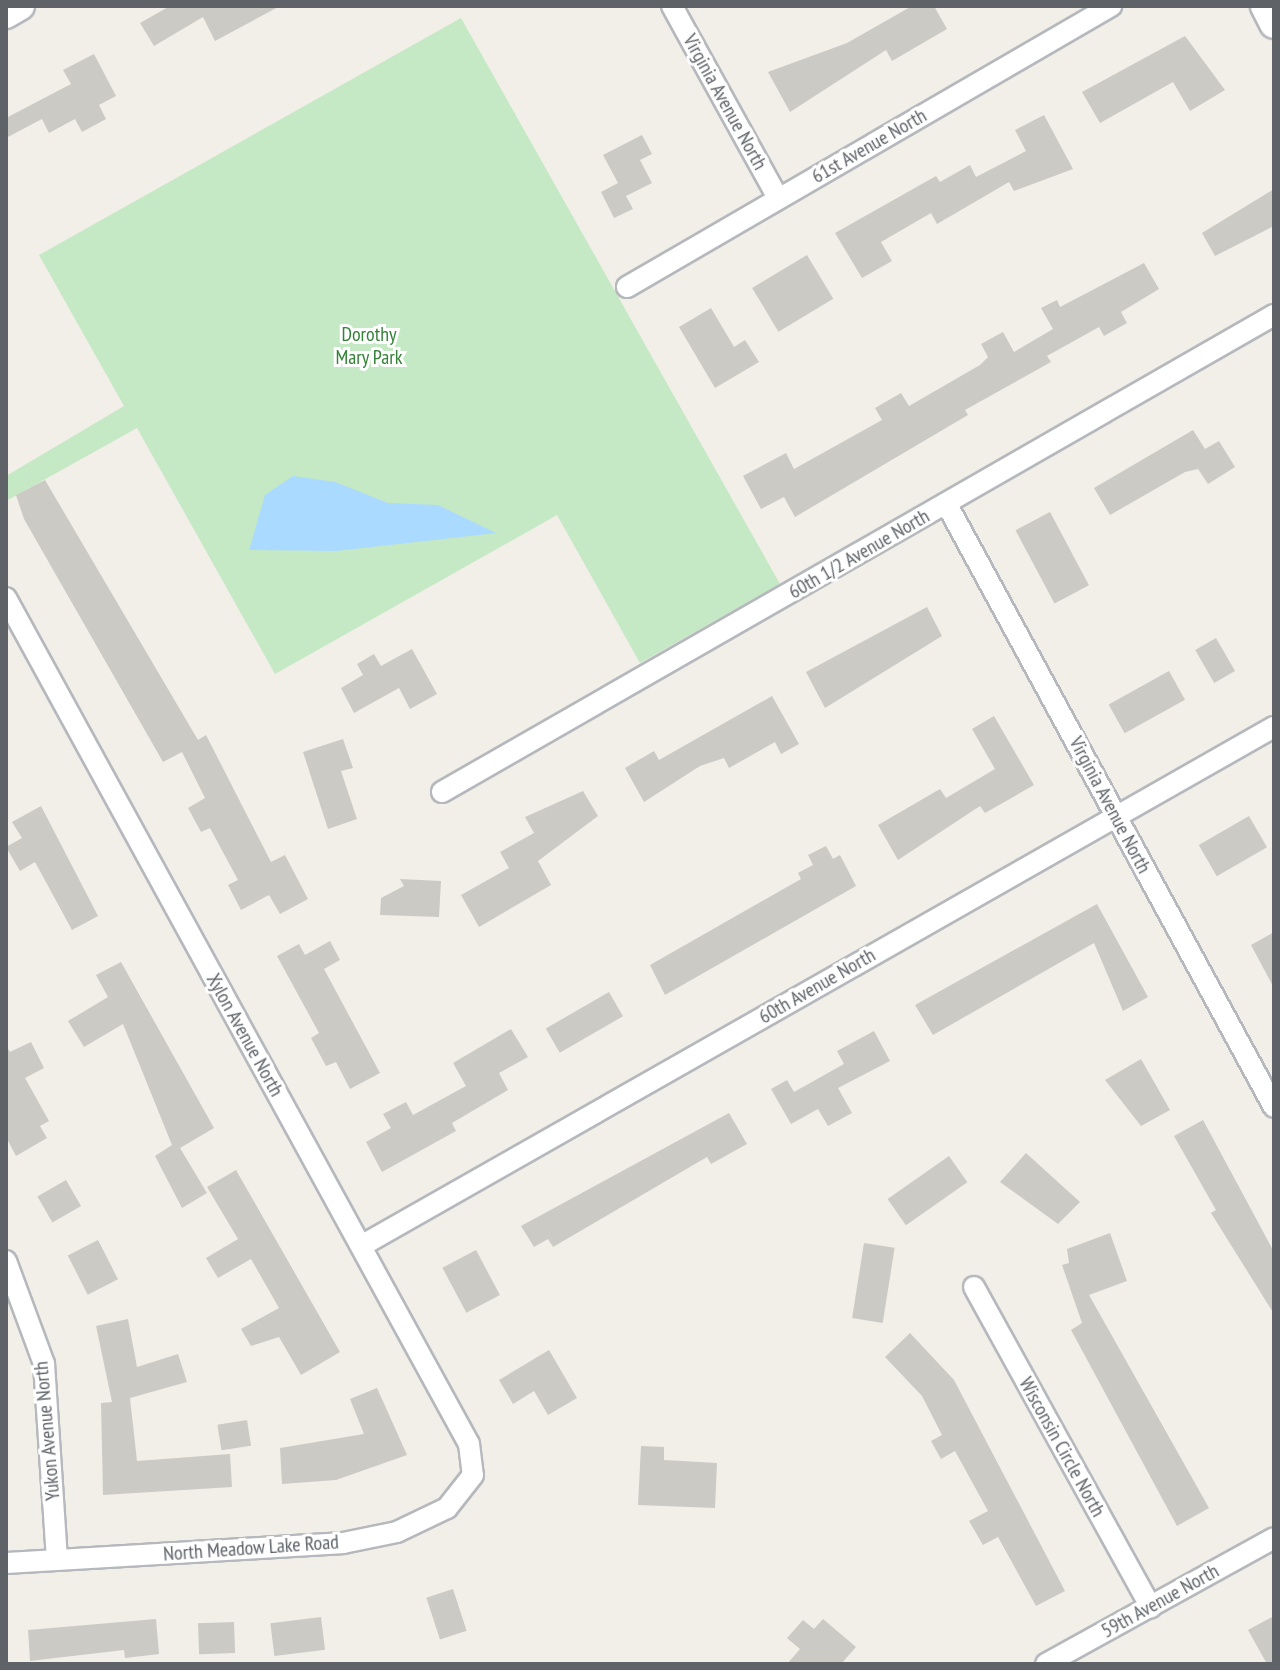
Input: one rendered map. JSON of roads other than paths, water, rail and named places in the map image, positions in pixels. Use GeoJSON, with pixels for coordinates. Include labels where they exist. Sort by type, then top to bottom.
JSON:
{"type":"FeatureCollection","features":[{"type":"Feature","properties":{"kind":"street"},"geometry":{"type":"LineString","coordinates":[[6,14],[20,6]]}},
{"type":"Feature","properties":{"kind":"street","name":"Virginia Avenue North"},"geometry":{"type":"LineString","coordinates":[[672,6],[778,198]]}},
{"type":"Feature","properties":{"kind":"street","name":"61st Avenue North"},"geometry":{"type":"LineString","coordinates":[[627,287],[1111,6]]}},
{"type":"Feature","properties":{"kind":"street"},"geometry":{"type":"LineString","coordinates":[[1265,6],[1274,24]]}},
{"type":"Feature","properties":{"kind":"street","name":"60th 1/2 Avenue North"},"geometry":{"type":"LineString","coordinates":[[442,792],[1274,315]]}},
{"type":"Feature","properties":{"kind":"street","name":"Virginia Avenue North"},"geometry":{"type":"LineString","coordinates":[[946,503],[1274,1107]]}},
{"type":"Feature","properties":{"kind":"street","name":"Xylon Avenue North"},"geometry":{"type":"LineString","coordinates":[[6,598],[469,1444],[473,1475]]}},
{"type":"Feature","properties":{"kind":"street","name":"60th Avenue North"},"geometry":{"type":"LineString","coordinates":[[361,1246],[1274,727]]}},
{"type":"Feature","properties":{"kind":"street","name":"Yukon Avenue North"},"geometry":{"type":"LineString","coordinates":[[6,1261],[44,1364],[57,1560]]}},
{"type":"Feature","properties":{"kind":"street","name":"Wisconsin Circle North"},"geometry":{"type":"LineString","coordinates":[[974,1287],[1151,1607]]}},
{"type":"Feature","properties":{"kind":"street","name":"North Meadow Lake Road"},"geometry":{"type":"LineString","coordinates":[[6,1563],[343,1543],[397,1532],[447,1508],[473,1475]]}},
{"type":"Feature","properties":{"kind":"street","name":"59th Avenue North"},"geometry":{"type":"LineString","coordinates":[[1046,1664],[1274,1538]]}},
{"type":"Feature","properties":{"kind":"water"},"geometry":{"type":"Polygon","coordinates":[[[293,476],[335,482],[388,503],[438,505],[496,533],[336,551],[249,550],[265,495],[293,476]]]}},
{"type":"Feature","properties":{"kind":"park label","name":"Dorothy Mary Park"},"geometry":{"type":"Point","coordinates":[369,346]}}]}
